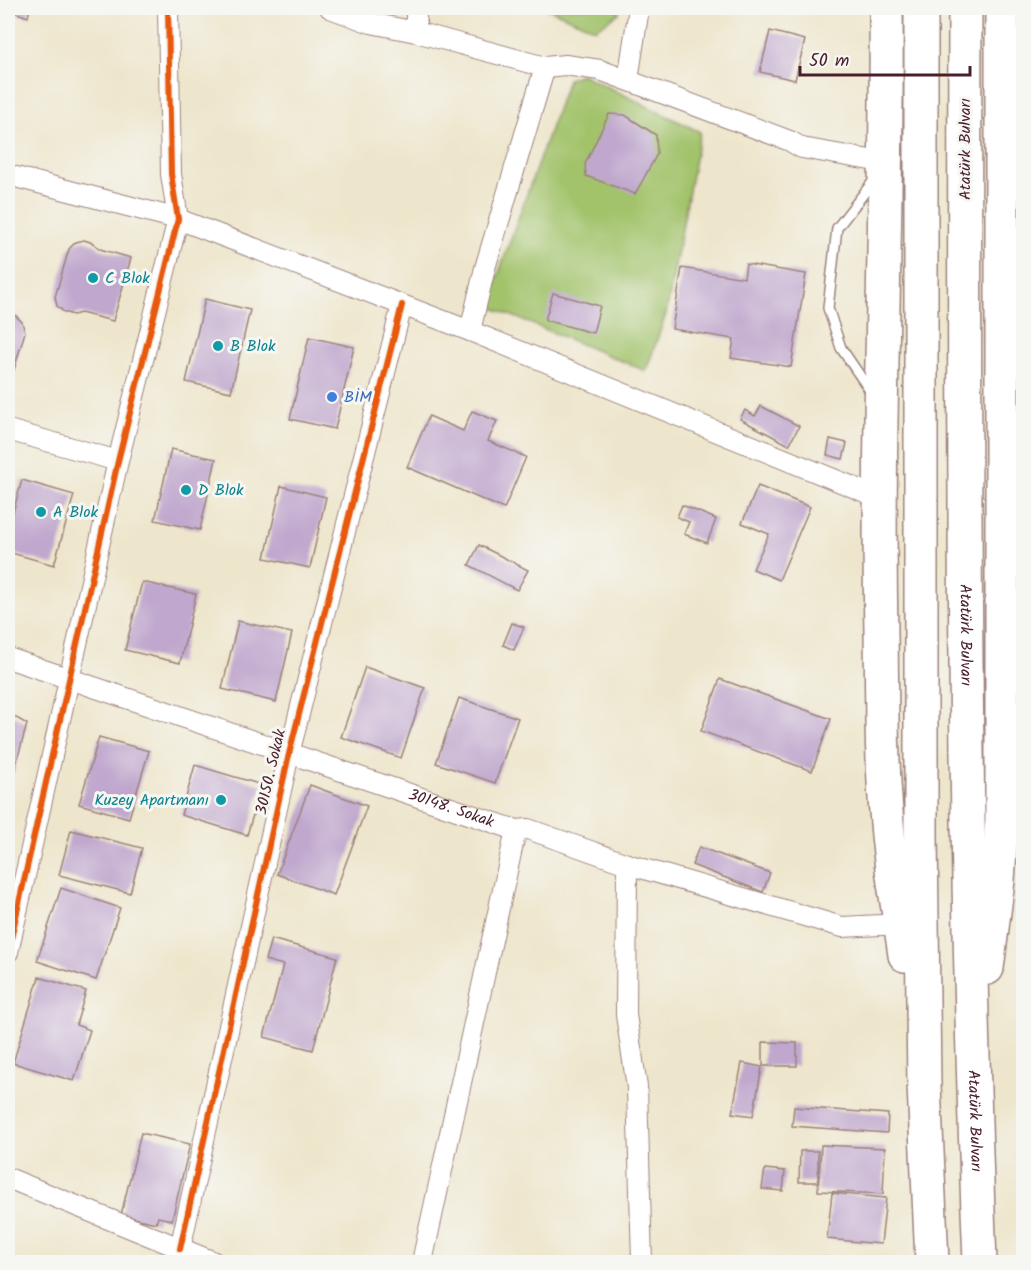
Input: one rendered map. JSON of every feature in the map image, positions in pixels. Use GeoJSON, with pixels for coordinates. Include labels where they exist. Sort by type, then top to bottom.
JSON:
{"type":"FeatureCollection","features":[{"type":"Feature","properties":{"kind":"highway"},"geometry":{"type":"LineString","coordinates":[[886,8],[887,163],[880,498],[886,814],[924,1085]]}},
{"type":"Feature","properties":{"kind":"highway"},"geometry":{"type":"LineString","coordinates":[[921,8],[924,1085],[932,1263]]}},
{"type":"Feature","properties":{"kind":"highway","name":"Atatürk Bulvarı"},"geometry":{"type":"LineString","coordinates":[[965,8],[968,833],[973,1082],[980,1263]]}},
{"type":"Feature","properties":{"kind":"highway"},"geometry":{"type":"LineString","coordinates":[[973,1082],[998,880],[1002,819],[1002,8]]}},
{"type":"Feature","properties":{"kind":"street"},"geometry":{"type":"LineString","coordinates":[[8,952],[118,461],[178,219],[171,174],[168,8]]}},
{"type":"Feature","properties":{"kind":"street"},"geometry":{"type":"LineString","coordinates":[[330,8],[371,23],[416,32],[545,67],[585,67],[628,80],[802,148],[887,163]]}},
{"type":"Feature","properties":{"kind":"street"},"geometry":{"type":"LineString","coordinates":[[416,8],[416,32]]}},
{"type":"Feature","properties":{"kind":"street"},"geometry":{"type":"LineString","coordinates":[[628,80],[639,8]]}},
{"type":"Feature","properties":{"kind":"street"},"geometry":{"type":"LineString","coordinates":[[470,332],[485,268],[545,67]]}},
{"type":"Feature","properties":{"kind":"street"},"geometry":{"type":"LineString","coordinates":[[8,175],[178,219],[470,332],[880,498]]}},
{"type":"Feature","properties":{"kind":"street","name":"30150. Sokak"},"geometry":{"type":"LineString","coordinates":[[180,1249],[289,754],[402,305]]}},
{"type":"Feature","properties":{"kind":"street"},"geometry":{"type":"LineString","coordinates":[[8,430],[118,461]]}},
{"type":"Feature","properties":{"kind":"street","name":"30148. Sokak"},"geometry":{"type":"LineString","coordinates":[[8,658],[69,676],[289,754],[516,830],[528,829],[627,864],[842,927],[901,924]]}},
{"type":"Feature","properties":{"kind":"street"},"geometry":{"type":"LineString","coordinates":[[422,1263],[516,830]]}},
{"type":"Feature","properties":{"kind":"street"},"geometry":{"type":"LineString","coordinates":[[627,864],[626,1015],[637,1087],[642,1263]]}},
{"type":"Feature","properties":{"kind":"street"},"geometry":{"type":"LineString","coordinates":[[8,1178],[214,1263]]}},
{"type":"Feature","properties":{"kind":"lane"},"geometry":{"type":"LineString","coordinates":[[881,406],[842,348],[828,308],[837,228],[887,163]]}},
{"type":"Feature","properties":{"kind":"green space"},"geometry":{"type":"Polygon","coordinates":[[[546,8],[619,8],[619,13],[595,29],[546,8]]]}},
{"type":"Feature","properties":{"kind":"green space"},"geometry":{"type":"Polygon","coordinates":[[[581,74],[700,132],[666,314],[646,371],[493,308],[492,292],[568,79],[581,74]]]}},
{"type":"Feature","properties":{"kind":"building"},"geometry":{"type":"Polygon","coordinates":[[[8,8],[30,8],[28,17],[8,10],[8,8]]]}},
{"type":"Feature","properties":{"kind":"building"},"geometry":{"type":"Polygon","coordinates":[[[770,31],[805,40],[795,80],[760,72],[770,31]]]}},
{"type":"Feature","properties":{"kind":"building"},"geometry":{"type":"Polygon","coordinates":[[[609,114],[625,115],[656,135],[657,154],[635,194],[586,176],[585,164],[609,114]]]}},
{"type":"Feature","properties":{"kind":"building","name":"C Blok"},"geometry":{"type":"Polygon","coordinates":[[[84,240],[100,249],[131,258],[113,321],[81,313],[73,315],[57,306],[55,297],[69,249],[76,242],[84,240]]]}},
{"type":"Feature","properties":{"kind":"building"},"geometry":{"type":"Polygon","coordinates":[[[746,264],[806,274],[791,367],[731,358],[734,339],[672,329],[682,268],[744,278],[746,264]]]}},
{"type":"Feature","properties":{"kind":"building"},"geometry":{"type":"Polygon","coordinates":[[[553,293],[600,306],[593,333],[545,320],[553,293]]]}},
{"type":"Feature","properties":{"kind":"building","name":"B Blok"},"geometry":{"type":"Polygon","coordinates":[[[205,299],[250,310],[231,392],[186,382],[205,299]]]}},
{"type":"Feature","properties":{"kind":"building"},"geometry":{"type":"Polygon","coordinates":[[[8,313],[16,316],[22,322],[25,332],[11,380],[8,383],[8,313]]]}},
{"type":"Feature","properties":{"kind":"building"},"geometry":{"type":"Polygon","coordinates":[[[309,337],[354,347],[335,429],[290,419],[309,337]]]}},
{"type":"Feature","properties":{"kind":"building"},"geometry":{"type":"Polygon","coordinates":[[[761,406],[799,426],[789,445],[740,419],[745,410],[755,416],[761,406]]]}},
{"type":"Feature","properties":{"kind":"building"},"geometry":{"type":"Polygon","coordinates":[[[472,411],[497,421],[488,441],[526,457],[504,509],[407,467],[429,416],[463,431],[472,411]]]}},
{"type":"Feature","properties":{"kind":"building"},"geometry":{"type":"Polygon","coordinates":[[[830,439],[847,443],[843,459],[827,455],[830,439]]]}},
{"type":"Feature","properties":{"kind":"building","name":"D Blok"},"geometry":{"type":"Polygon","coordinates":[[[171,449],[216,459],[200,530],[155,520],[171,449]]]}},
{"type":"Feature","properties":{"kind":"building","name":"A Blok"},"geometry":{"type":"Polygon","coordinates":[[[22,480],[74,495],[54,565],[8,552],[8,530],[22,480]]]}},
{"type":"Feature","properties":{"kind":"building"},"geometry":{"type":"Polygon","coordinates":[[[281,486],[326,497],[310,568],[265,558],[281,486]]]}},
{"type":"Feature","properties":{"kind":"building"},"geometry":{"type":"Polygon","coordinates":[[[758,486],[810,507],[779,580],[753,569],[769,534],[742,523],[758,486]]]}},
{"type":"Feature","properties":{"kind":"building"},"geometry":{"type":"Polygon","coordinates":[[[682,505],[716,519],[707,543],[684,534],[689,522],[677,517],[682,505]]]}},
{"type":"Feature","properties":{"kind":"building"},"geometry":{"type":"Polygon","coordinates":[[[479,545],[528,570],[517,590],[469,565],[479,545]]]}},
{"type":"Feature","properties":{"kind":"building"},"geometry":{"type":"Polygon","coordinates":[[[142,582],[196,594],[180,663],[125,650],[142,582]]]}},
{"type":"Feature","properties":{"kind":"building"},"geometry":{"type":"Polygon","coordinates":[[[238,621],[292,633],[276,702],[222,689],[238,621]]]}},
{"type":"Feature","properties":{"kind":"building"},"geometry":{"type":"Polygon","coordinates":[[[512,623],[524,627],[514,650],[503,645],[512,623]]]}},
{"type":"Feature","properties":{"kind":"building"},"geometry":{"type":"Polygon","coordinates":[[[365,667],[425,688],[401,758],[341,737],[365,667]]]}},
{"type":"Feature","properties":{"kind":"building"},"geometry":{"type":"Polygon","coordinates":[[[720,679],[831,719],[812,771],[701,731],[720,679]]]}},
{"type":"Feature","properties":{"kind":"building"},"geometry":{"type":"Polygon","coordinates":[[[459,698],[518,718],[495,783],[436,763],[459,698]]]}},
{"type":"Feature","properties":{"kind":"building"},"geometry":{"type":"Polygon","coordinates":[[[8,713],[27,724],[13,775],[8,775],[8,713]]]}},
{"type":"Feature","properties":{"kind":"building"},"geometry":{"type":"Polygon","coordinates":[[[99,737],[149,751],[129,818],[79,804],[99,737]]]}},
{"type":"Feature","properties":{"kind":"building","name":"Kuzey Apartmanı"},"geometry":{"type":"Polygon","coordinates":[[[195,765],[262,785],[247,835],[181,815],[195,765]]]}},
{"type":"Feature","properties":{"kind":"building"},"geometry":{"type":"Polygon","coordinates":[[[310,785],[367,806],[334,895],[277,874],[310,785]]]}},
{"type":"Feature","properties":{"kind":"building"},"geometry":{"type":"Polygon","coordinates":[[[71,830],[142,848],[130,893],[59,875],[71,830]]]}},
{"type":"Feature","properties":{"kind":"building"},"geometry":{"type":"Polygon","coordinates":[[[699,847],[770,873],[763,892],[692,865],[699,847]]]}},
{"type":"Feature","properties":{"kind":"building"},"geometry":{"type":"Polygon","coordinates":[[[61,888],[120,908],[96,980],[37,961],[61,888]]]}},
{"type":"Feature","properties":{"kind":"building"},"geometry":{"type":"Polygon","coordinates":[[[271,939],[337,957],[313,1050],[264,1037],[283,965],[265,960],[271,939]]]}},
{"type":"Feature","properties":{"kind":"building"},"geometry":{"type":"Polygon","coordinates":[[[39,977],[86,991],[76,1025],[90,1030],[74,1081],[13,1063],[39,977]]]}},
{"type":"Feature","properties":{"kind":"building"},"geometry":{"type":"Polygon","coordinates":[[[763,1042],[797,1043],[797,1066],[763,1066],[763,1042]]]}},
{"type":"Feature","properties":{"kind":"building"},"geometry":{"type":"Polygon","coordinates":[[[742,1063],[762,1067],[753,1116],[732,1113],[742,1063]]]}},
{"type":"Feature","properties":{"kind":"building"},"geometry":{"type":"Polygon","coordinates":[[[794,1107],[888,1114],[887,1133],[792,1126],[794,1107]]]}},
{"type":"Feature","properties":{"kind":"building"},"geometry":{"type":"Polygon","coordinates":[[[141,1133],[190,1144],[172,1220],[158,1217],[156,1223],[121,1215],[141,1133]]]}},
{"type":"Feature","properties":{"kind":"building"},"geometry":{"type":"Polygon","coordinates":[[[821,1145],[885,1148],[883,1194],[818,1191],[821,1145]]]}},
{"type":"Feature","properties":{"kind":"building"},"geometry":{"type":"Polygon","coordinates":[[[800,1151],[818,1151],[818,1182],[799,1182],[800,1151]]]}},
{"type":"Feature","properties":{"kind":"building"},"geometry":{"type":"Polygon","coordinates":[[[765,1169],[785,1171],[783,1191],[762,1189],[765,1169]]]}},
{"type":"Feature","properties":{"kind":"building"},"geometry":{"type":"Polygon","coordinates":[[[832,1193],[886,1198],[881,1244],[827,1239],[832,1193]]]}},
{"type":"Feature","properties":{"kind":"building"},"geometry":{"type":"Polygon","coordinates":[[[819,1257],[873,1261],[873,1262],[819,1262],[819,1257]]]}},
{"type":"Feature","properties":{"kind":"building"},"geometry":{"type":"Polygon","coordinates":[[[718,1260],[718,1262],[680,1262],[680,1261],[718,1260]]]}},
{"type":"Feature","properties":{"kind":"cycle path"},"geometry":{"type":"LineString","coordinates":[[8,952],[118,461],[178,219],[171,174],[168,8]]}},
{"type":"Feature","properties":{"kind":"cycle path"},"geometry":{"type":"LineString","coordinates":[[180,1249],[289,754],[402,305]]}},
{"type":"Feature","properties":{"kind":"place","name":"C Blok"},"geometry":{"type":"Point","coordinates":[93,278]}},
{"type":"Feature","properties":{"kind":"place","name":"B Blok"},"geometry":{"type":"Point","coordinates":[218,346]}},
{"type":"Feature","properties":{"kind":"place","name":"BİM"},"geometry":{"type":"Point","coordinates":[332,397]}},
{"type":"Feature","properties":{"kind":"place","name":"D Blok"},"geometry":{"type":"Point","coordinates":[186,490]}},
{"type":"Feature","properties":{"kind":"place","name":"A Blok"},"geometry":{"type":"Point","coordinates":[41,512]}},
{"type":"Feature","properties":{"kind":"place","name":"Kuzey Apartmanı"},"geometry":{"type":"Point","coordinates":[221,800]}}]}
